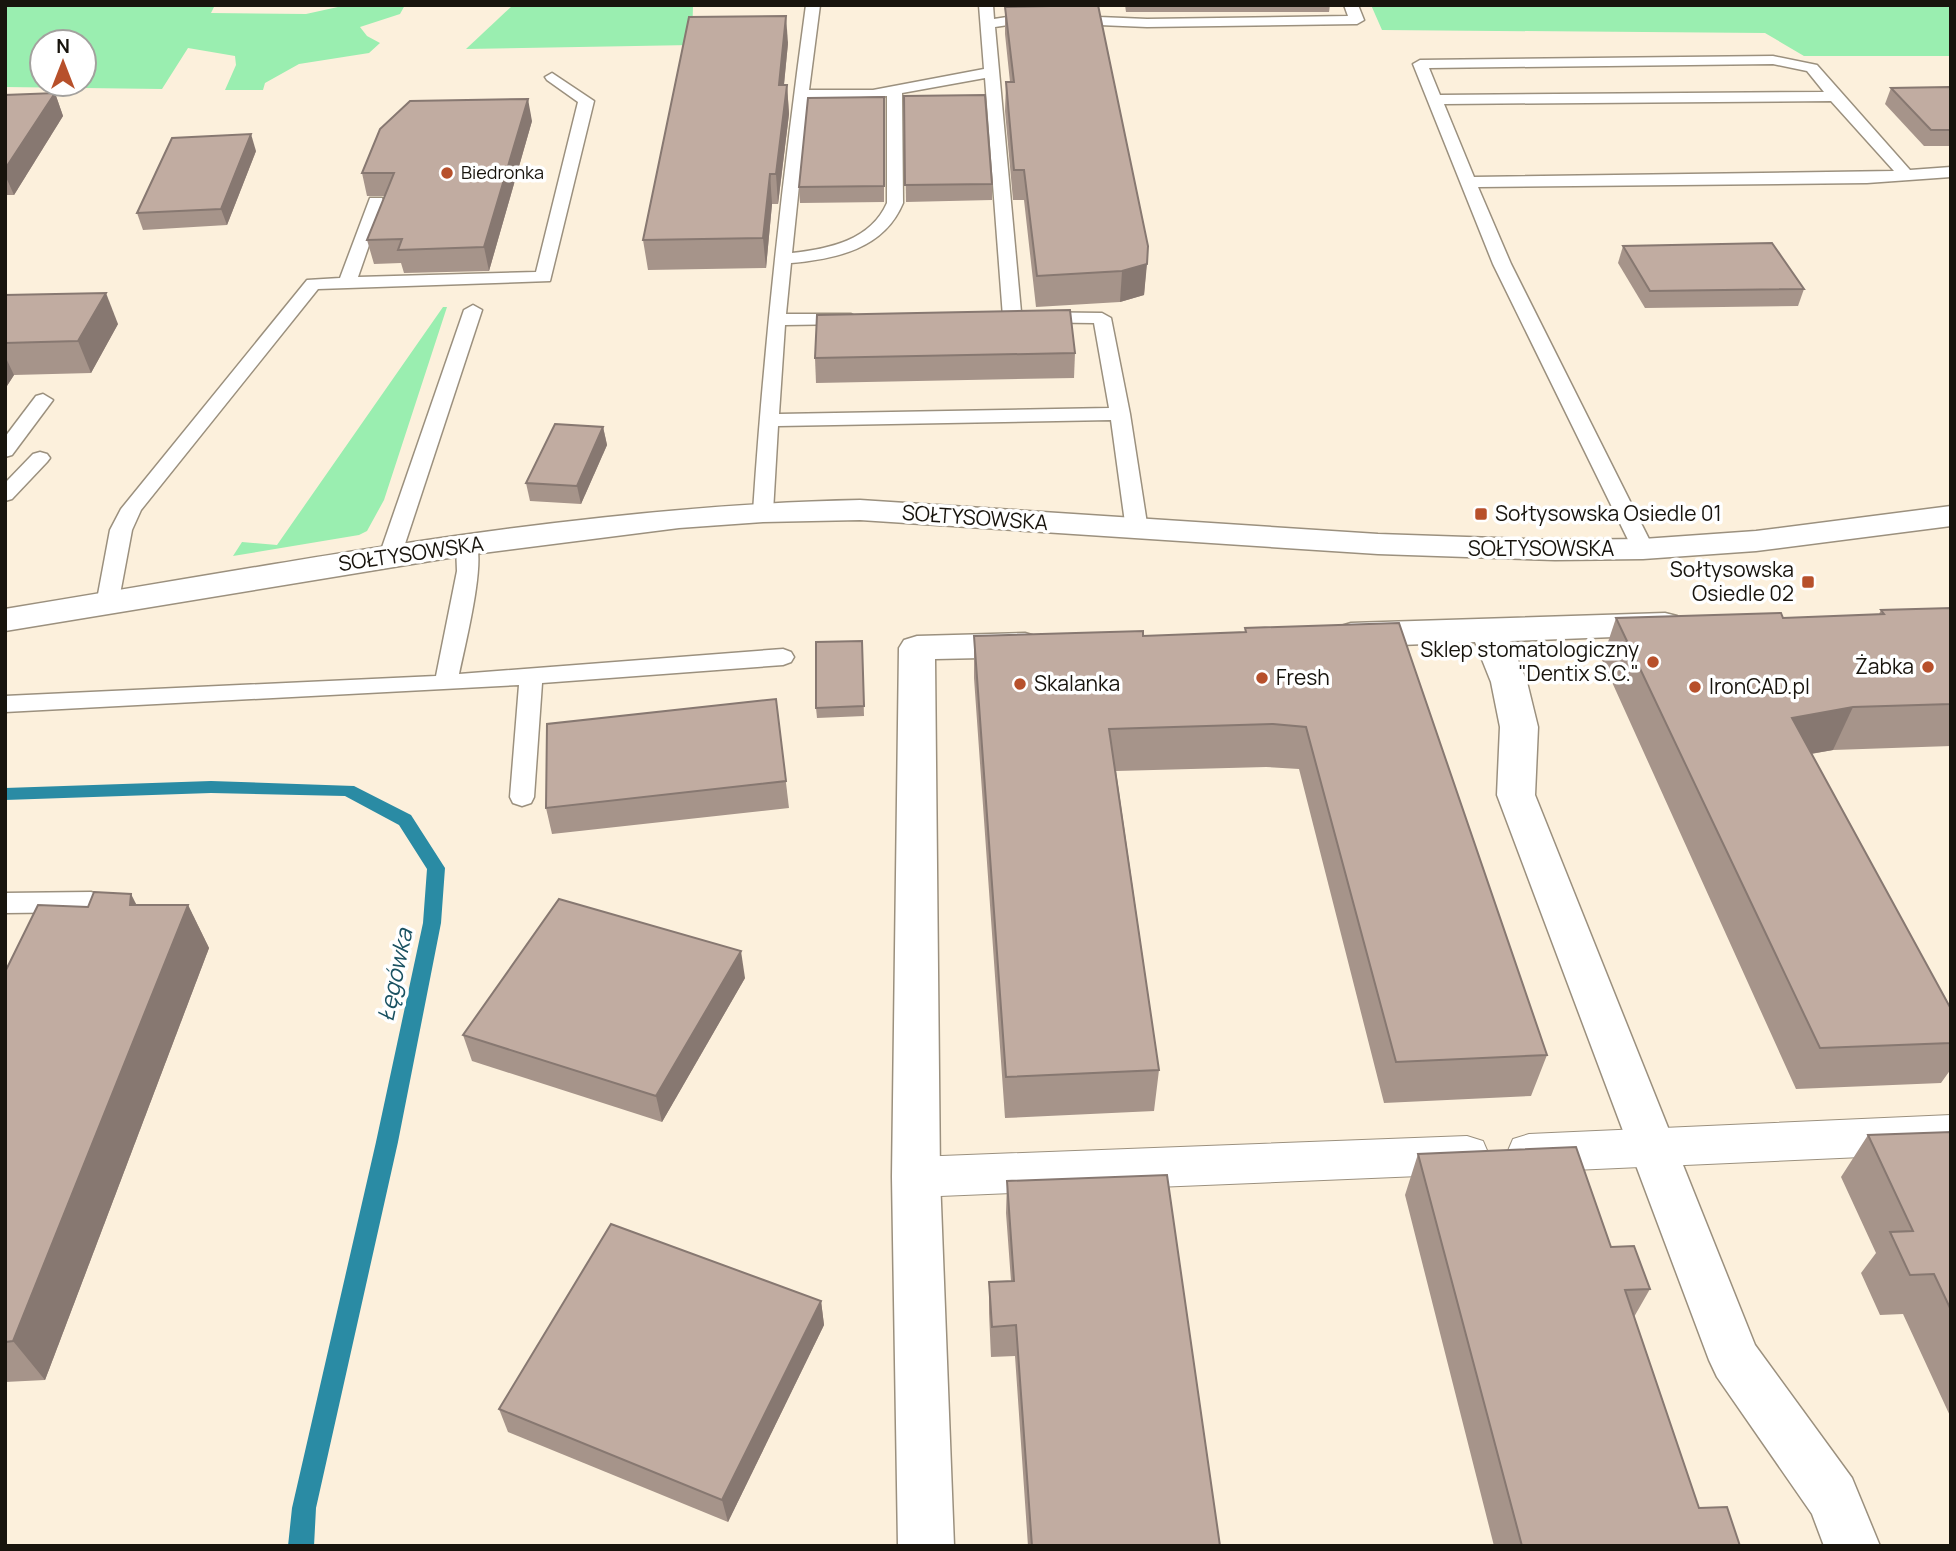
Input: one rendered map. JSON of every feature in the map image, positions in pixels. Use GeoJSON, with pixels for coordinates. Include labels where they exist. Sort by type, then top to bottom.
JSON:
{"type":"FeatureCollection","features":[{"type":"Feature","properties":{"kind":"street","name":"SOŁTYSOWSKA"},"geometry":{"type":"LineString","coordinates":[[5,620],[467,545],[680,518],[763,512],[860,510],[1137,530],[1489,549],[1643,549],[1756,541],[1951,516]]}},
{"type":"Feature","properties":{"kind":"street"},"geometry":{"type":"LineString","coordinates":[[1321,636],[1693,622]]}},
{"type":"Feature","properties":{"kind":"street"},"geometry":{"type":"LineString","coordinates":[[1489,630],[1509,682],[1519,727],[1516,796],[1735,1360],[1833,1497],[1852,1546]]}},
{"type":"Feature","properties":{"kind":"street"},"geometry":{"type":"LineString","coordinates":[[926,1546],[916,1177],[917,648],[1056,644]]}},
{"type":"Feature","properties":{"kind":"street"},"geometry":{"type":"LineString","coordinates":[[916,1177],[1951,1135]]}},
{"type":"Feature","properties":{"kind":"lane"},"geometry":{"type":"LineString","coordinates":[[763,512],[768,420],[801,95],[813,5]]}},
{"type":"Feature","properties":{"kind":"lane"},"geometry":{"type":"LineString","coordinates":[[986,5],[1005,317],[1102,318],[1120,414],[1137,530]]}},
{"type":"Feature","properties":{"kind":"lane"},"geometry":{"type":"LineString","coordinates":[[987,24],[1069,8],[1098,21],[1147,23],[1357,20],[1351,5]]}},
{"type":"Feature","properties":{"kind":"lane"},"geometry":{"type":"LineString","coordinates":[[1643,549],[1502,264],[1420,64],[1773,60],[1812,68],[1906,175]]}},
{"type":"Feature","properties":{"kind":"lane"},"geometry":{"type":"LineString","coordinates":[[801,95],[873,94],[991,72]]}},
{"type":"Feature","properties":{"kind":"lane"},"geometry":{"type":"LineString","coordinates":[[107,605],[121,530],[131,509],[313,284],[544,277],[586,102],[552,77]]}},
{"type":"Feature","properties":{"kind":"lane"},"geometry":{"type":"LineString","coordinates":[[784,259],[825,253],[861,240],[891,215],[895,203],[894,90]]}},
{"type":"Feature","properties":{"kind":"lane"},"geometry":{"type":"LineString","coordinates":[[1435,100],[1835,96]]}},
{"type":"Feature","properties":{"kind":"lane"},"geometry":{"type":"LineString","coordinates":[[1468,182],[1867,178],[1951,172]]}},
{"type":"Feature","properties":{"kind":"lane"},"geometry":{"type":"LineString","coordinates":[[347,283],[376,202]]}},
{"type":"Feature","properties":{"kind":"lane"},"geometry":{"type":"LineString","coordinates":[[390,556],[473,310]]}},
{"type":"Feature","properties":{"kind":"lane"},"geometry":{"type":"LineString","coordinates":[[778,320],[875,319]]}},
{"type":"Feature","properties":{"kind":"lane"},"geometry":{"type":"LineString","coordinates":[[5,451],[43,400]]}},
{"type":"Feature","properties":{"kind":"lane"},"geometry":{"type":"LineString","coordinates":[[768,420],[1120,414]]}},
{"type":"Feature","properties":{"kind":"lane"},"geometry":{"type":"LineString","coordinates":[[5,495],[40,458]]}},
{"type":"Feature","properties":{"kind":"lane"},"geometry":{"type":"LineString","coordinates":[[446,683],[468,571],[467,545]]}},
{"type":"Feature","properties":{"kind":"lane"},"geometry":{"type":"LineString","coordinates":[[5,704],[446,683],[783,657]]}},
{"type":"Feature","properties":{"kind":"lane"},"geometry":{"type":"LineString","coordinates":[[522,797],[531,676]]}},
{"type":"Feature","properties":{"kind":"lane"},"geometry":{"type":"LineString","coordinates":[[5,903],[91,902]]}},
{"type":"Feature","properties":{"kind":"green space"},"geometry":{"type":"Polygon","coordinates":[[[5,5],[215,5],[211,13],[306,14],[347,5],[405,5],[400,14],[360,27],[367,36],[380,43],[369,53],[299,64],[265,83],[263,90],[225,90],[236,65],[235,56],[188,48],[162,89],[98,88],[98,28],[28,28],[28,87],[5,87],[5,5]]]}},
{"type":"Feature","properties":{"kind":"green space"},"geometry":{"type":"Polygon","coordinates":[[[513,5],[693,5],[692,45],[466,49],[513,5]]]}},
{"type":"Feature","properties":{"kind":"green space"},"geometry":{"type":"Polygon","coordinates":[[[1371,5],[1951,5],[1951,56],[1804,56],[1765,33],[1382,30],[1371,5]]]}},
{"type":"Feature","properties":{"kind":"green space"},"geometry":{"type":"Polygon","coordinates":[[[443,307],[447,307],[384,500],[367,531],[359,535],[233,556],[242,542],[277,545],[443,307]]]}},
{"type":"Feature","properties":{"kind":"building"},"geometry":{"type":"Polygon","coordinates":[[[1098,5],[1148,246],[1147,264],[1122,271],[1037,276],[1024,170],[1014,170],[1006,82],[1014,82],[1005,7],[1098,5]]]}},
{"type":"Feature","properties":{"kind":"building"},"geometry":{"type":"Polygon","coordinates":[[[786,16],[779,85],[787,85],[776,174],[770,174],[763,238],[643,240],[689,17],[786,16]]]}},
{"type":"Feature","properties":{"kind":"building"},"geometry":{"type":"Polygon","coordinates":[[[1949,87],[1951,130],[1931,130],[1891,88],[1949,87]]]}},
{"type":"Feature","properties":{"kind":"building"},"geometry":{"type":"Polygon","coordinates":[[[28,94],[28,98],[52,98],[5,169],[5,95],[28,94]]]}},
{"type":"Feature","properties":{"kind":"building"},"geometry":{"type":"Polygon","coordinates":[[[985,95],[992,184],[905,185],[904,96],[985,95]]]}},
{"type":"Feature","properties":{"kind":"building"},"geometry":{"type":"Polygon","coordinates":[[[884,97],[884,186],[799,187],[808,98],[884,97]]]}},
{"type":"Feature","properties":{"kind":"building","name":"Biedronka"},"geometry":{"type":"Polygon","coordinates":[[[528,99],[484,247],[398,250],[402,239],[367,240],[394,173],[362,173],[380,129],[410,101],[528,99]]]}},
{"type":"Feature","properties":{"kind":"building"},"geometry":{"type":"Polygon","coordinates":[[[251,134],[221,209],[137,213],[172,138],[251,134]]]}},
{"type":"Feature","properties":{"kind":"building"},"geometry":{"type":"Polygon","coordinates":[[[1772,243],[1804,289],[1650,291],[1623,246],[1772,243]]]}},
{"type":"Feature","properties":{"kind":"building"},"geometry":{"type":"Polygon","coordinates":[[[106,293],[78,341],[5,343],[5,295],[106,293]]]}},
{"type":"Feature","properties":{"kind":"building"},"geometry":{"type":"Polygon","coordinates":[[[1070,310],[1075,353],[815,358],[817,315],[1070,310]]]}},
{"type":"Feature","properties":{"kind":"building"},"geometry":{"type":"Polygon","coordinates":[[[555,424],[603,427],[577,486],[526,483],[555,424]]]}},
{"type":"Feature","properties":{"kind":"building"},"geometry":{"type":"Polygon","coordinates":[[[1951,608],[1951,704],[1853,707],[1792,718],[1951,1009],[1951,1043],[1820,1048],[1616,618],[1781,613],[1783,618],[1884,614],[1881,610],[1951,608]]]}},
{"type":"Feature","properties":{"kind":"building"},"geometry":{"type":"Polygon","coordinates":[[[1399,623],[1547,1055],[1396,1062],[1306,727],[1273,724],[1109,729],[1159,1070],[1006,1077],[974,636],[1143,631],[1143,636],[1246,632],[1245,628],[1399,623]]]}},
{"type":"Feature","properties":{"kind":"building"},"geometry":{"type":"Polygon","coordinates":[[[862,641],[864,706],[816,708],[816,642],[862,641]]]}},
{"type":"Feature","properties":{"kind":"building"},"geometry":{"type":"Polygon","coordinates":[[[776,699],[786,781],[546,808],[547,724],[776,699]]]}},
{"type":"Feature","properties":{"kind":"building"},"geometry":{"type":"Polygon","coordinates":[[[94,892],[131,894],[130,905],[188,905],[13,1341],[5,1342],[5,972],[38,905],[88,907],[94,892]]]}},
{"type":"Feature","properties":{"kind":"building"},"geometry":{"type":"Polygon","coordinates":[[[559,899],[741,951],[656,1096],[463,1035],[559,899]]]}},
{"type":"Feature","properties":{"kind":"building"},"geometry":{"type":"Polygon","coordinates":[[[1951,1132],[1951,1310],[1934,1274],[1910,1275],[1890,1232],[1913,1231],[1868,1135],[1951,1132]]]}},
{"type":"Feature","properties":{"kind":"building"},"geometry":{"type":"Polygon","coordinates":[[[1576,1147],[1611,1247],[1634,1246],[1650,1289],[1625,1290],[1699,1508],[1727,1507],[1740,1546],[1522,1546],[1418,1154],[1576,1147]]]}},
{"type":"Feature","properties":{"kind":"building"},"geometry":{"type":"Polygon","coordinates":[[[1167,1175],[1220,1546],[1032,1546],[1016,1325],[992,1327],[989,1282],[1014,1281],[1007,1181],[1167,1175]]]}},
{"type":"Feature","properties":{"kind":"building"},"geometry":{"type":"Polygon","coordinates":[[[611,1224],[821,1301],[722,1500],[499,1409],[611,1224]]]}},
{"type":"Feature","properties":{"kind":"waterway","name":"Łęgówka"},"geometry":{"type":"LineString","coordinates":[[5,794],[211,787],[348,790],[405,820],[436,868],[432,923],[387,1142],[304,1508],[301,1546]]}},
{"type":"Feature","properties":{"kind":"place","name":"Biedronka"},"geometry":{"type":"Point","coordinates":[447,173]}},
{"type":"Feature","properties":{"kind":"place","name":"Sołtysowska Osiedle 01"},"geometry":{"type":"Point","coordinates":[1481,514]}},
{"type":"Feature","properties":{"kind":"place","name":"Sołtysowska Osiedle 02"},"geometry":{"type":"Point","coordinates":[1808,582]}},
{"type":"Feature","properties":{"kind":"place","name":"Sklep stomatologiczny \"Dentix S.C.\""},"geometry":{"type":"Point","coordinates":[1653,662]}},
{"type":"Feature","properties":{"kind":"place","name":"Żabka"},"geometry":{"type":"Point","coordinates":[1928,667]}},
{"type":"Feature","properties":{"kind":"place","name":"Fresh"},"geometry":{"type":"Point","coordinates":[1262,678]}},
{"type":"Feature","properties":{"kind":"place","name":"Skalanka"},"geometry":{"type":"Point","coordinates":[1020,684]}},
{"type":"Feature","properties":{"kind":"place","name":"IronCAD.pl"},"geometry":{"type":"Point","coordinates":[1695,687]}}]}
